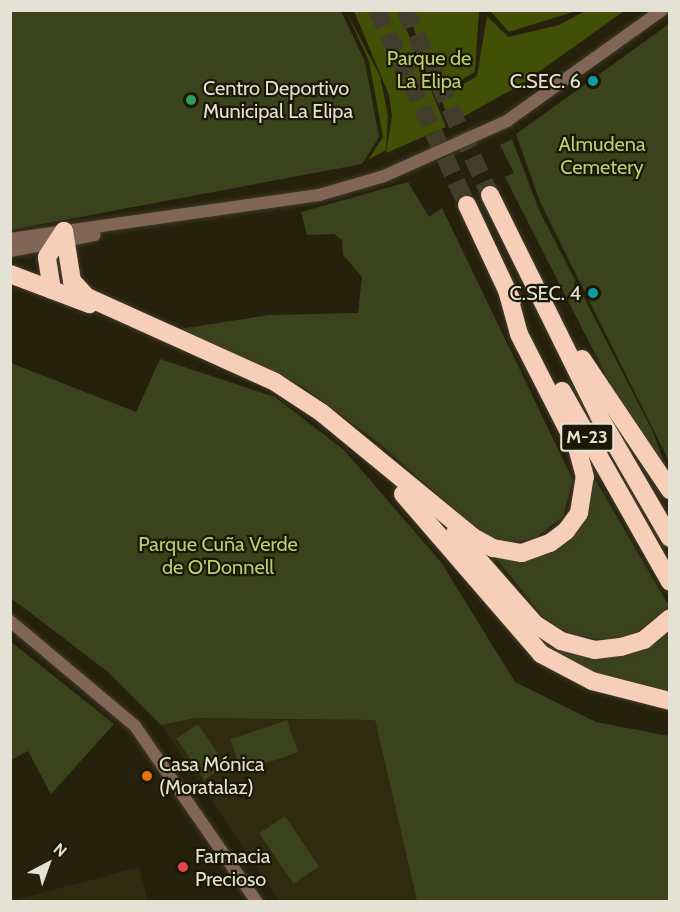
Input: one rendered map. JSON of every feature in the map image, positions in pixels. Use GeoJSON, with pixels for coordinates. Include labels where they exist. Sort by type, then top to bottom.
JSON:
{"type":"FeatureCollection","features":[{"type":"Feature","properties":{"kind":"highway","name":"M-23"},"geometry":{"type":"LineString","coordinates":[[490,195],[550,319],[669,538]]}},
{"type":"Feature","properties":{"kind":"highway","name":"M-23"},"geometry":{"type":"LineString","coordinates":[[467,205],[507,290],[669,582]]}},
{"type":"Feature","properties":{"kind":"highway"},"geometry":{"type":"LineString","coordinates":[[60,239],[76,288],[275,382],[357,440],[423,498],[484,543],[511,553],[550,543],[579,513],[585,477],[578,450],[519,334],[507,290]]}},
{"type":"Feature","properties":{"kind":"highway"},"geometry":{"type":"LineString","coordinates":[[52,290],[46,272],[60,239]]}},
{"type":"Feature","properties":{"kind":"highway"},"geometry":{"type":"LineString","coordinates":[[10,274],[186,340]]}},
{"type":"Feature","properties":{"kind":"highway"},"geometry":{"type":"LineString","coordinates":[[550,319],[571,342],[669,490]]}},
{"type":"Feature","properties":{"kind":"highway"},"geometry":{"type":"LineString","coordinates":[[357,440],[542,654],[592,681],[669,701]]}},
{"type":"Feature","properties":{"kind":"highway"},"geometry":{"type":"LineString","coordinates":[[423,498],[535,624],[561,641],[595,650],[621,647],[644,640],[669,618]]}},
{"type":"Feature","properties":{"kind":"street"},"geometry":{"type":"LineString","coordinates":[[10,251],[152,222],[319,195],[448,149],[507,121],[662,10]]}},
{"type":"Feature","properties":{"kind":"street"},"geometry":{"type":"LineString","coordinates":[[10,239],[60,239]]}},
{"type":"Feature","properties":{"kind":"street"},"geometry":{"type":"LineString","coordinates":[[10,621],[135,726],[257,902]]}},
{"type":"Feature","properties":{"kind":"shaded area"},"geometry":{"type":"Polygon","coordinates":[[[196,718],[375,720],[417,901],[279,901],[161,725],[196,718]]]}},
{"type":"Feature","properties":{"kind":"shaded area"},"geometry":{"type":"Polygon","coordinates":[[[139,867],[148,901],[12,901],[139,867]]]}},
{"type":"Feature","properties":{"kind":"green space"},"geometry":{"type":"Polygon","coordinates":[[[575,10],[576,11],[509,32],[490,11],[575,10]]]}},
{"type":"Feature","properties":{"kind":"green space"},"geometry":{"type":"Polygon","coordinates":[[[587,10],[624,11],[522,84],[450,124],[441,98],[477,76],[487,16],[508,37],[559,25],[587,10]]]}},
{"type":"Feature","properties":{"kind":"green space","name":"Centro Deportivo Municipal La Elipa"},"geometry":{"type":"Polygon","coordinates":[[[10,11],[341,11],[365,62],[379,137],[362,164],[11,230],[10,11]]]}},
{"type":"Feature","properties":{"kind":"green space"},"geometry":{"type":"Polygon","coordinates":[[[346,11],[380,76],[388,116],[386,150],[368,160],[383,137],[369,61],[346,11]]]}},
{"type":"Feature","properties":{"kind":"green space"},"geometry":{"type":"Polygon","coordinates":[[[354,11],[399,11],[446,127],[386,153],[392,116],[389,95],[354,11]]]}},
{"type":"Feature","properties":{"kind":"green space"},"geometry":{"type":"Polygon","coordinates":[[[407,11],[479,11],[475,72],[438,93],[407,11]]]}},
{"type":"Feature","properties":{"kind":"green space","name":"Almudena Cemetery"},"geometry":{"type":"Polygon","coordinates":[[[669,24],[669,461],[540,202],[516,134],[669,24]]]}},
{"type":"Feature","properties":{"kind":"green space"},"geometry":{"type":"Polygon","coordinates":[[[512,139],[539,210],[652,430],[669,475],[618,399],[505,177],[514,173],[500,145],[512,139]]]}},
{"type":"Feature","properties":{"kind":"green space"},"geometry":{"type":"Polygon","coordinates":[[[408,182],[429,217],[442,208],[573,480],[563,517],[534,539],[503,543],[486,537],[380,444],[302,386],[180,329],[269,315],[358,313],[362,277],[343,255],[342,240],[334,234],[307,235],[301,212],[408,182]]]}},
{"type":"Feature","properties":{"kind":"green space","name":"Parque Cuña Verde de O'Donnell"},"geometry":{"type":"Polygon","coordinates":[[[160,359],[275,397],[344,450],[441,562],[515,682],[596,722],[669,736],[669,901],[417,901],[375,720],[196,718],[161,725],[108,672],[11,598],[11,363],[136,412],[160,359]]]}},
{"type":"Feature","properties":{"kind":"green space"},"geometry":{"type":"Polygon","coordinates":[[[595,479],[669,606],[636,634],[610,641],[570,634],[544,618],[496,558],[527,560],[553,552],[572,537],[586,517],[595,479]]]}},
{"type":"Feature","properties":{"kind":"green space"},"geometry":{"type":"Polygon","coordinates":[[[454,540],[580,654],[669,628],[669,692],[577,669],[543,649],[454,540]]]}},
{"type":"Feature","properties":{"kind":"green space"},"geometry":{"type":"Polygon","coordinates":[[[10,641],[114,724],[51,794],[28,751],[11,760],[10,641]]]}},
{"type":"Feature","properties":{"kind":"green space"},"geometry":{"type":"Polygon","coordinates":[[[287,720],[298,752],[241,772],[230,740],[287,720]]]}},
{"type":"Feature","properties":{"kind":"green space"},"geometry":{"type":"Polygon","coordinates":[[[198,724],[226,765],[204,780],[176,739],[198,724]]]}},
{"type":"Feature","properties":{"kind":"green space"},"geometry":{"type":"Polygon","coordinates":[[[285,816],[319,867],[293,884],[259,833],[285,816]]]}},
{"type":"Feature","properties":{"kind":"tunnel"},"geometry":{"type":"LineString","coordinates":[[377,10],[467,205]]}},
{"type":"Feature","properties":{"kind":"tunnel"},"geometry":{"type":"LineString","coordinates":[[405,10],[490,195]]}},
{"type":"Feature","properties":{"kind":"place","name":"C.SEC. 6"},"geometry":{"type":"Point","coordinates":[593,81]}},
{"type":"Feature","properties":{"kind":"place","name":"Centro Deportivo Municipal La Elipa"},"geometry":{"type":"Point","coordinates":[191,100]}},
{"type":"Feature","properties":{"kind":"place","name":"C.SEC. 4"},"geometry":{"type":"Point","coordinates":[593,293]}},
{"type":"Feature","properties":{"kind":"place","name":"Casa Mónica (Moratalaz)"},"geometry":{"type":"Point","coordinates":[147,776]}},
{"type":"Feature","properties":{"kind":"place","name":"Farmacia Precioso"},"geometry":{"type":"Point","coordinates":[183,867]}},
{"type":"Feature","properties":{"kind":"park label","name":"Parque de La Elipa"},"geometry":{"type":"Point","coordinates":[429,70]}}]}
